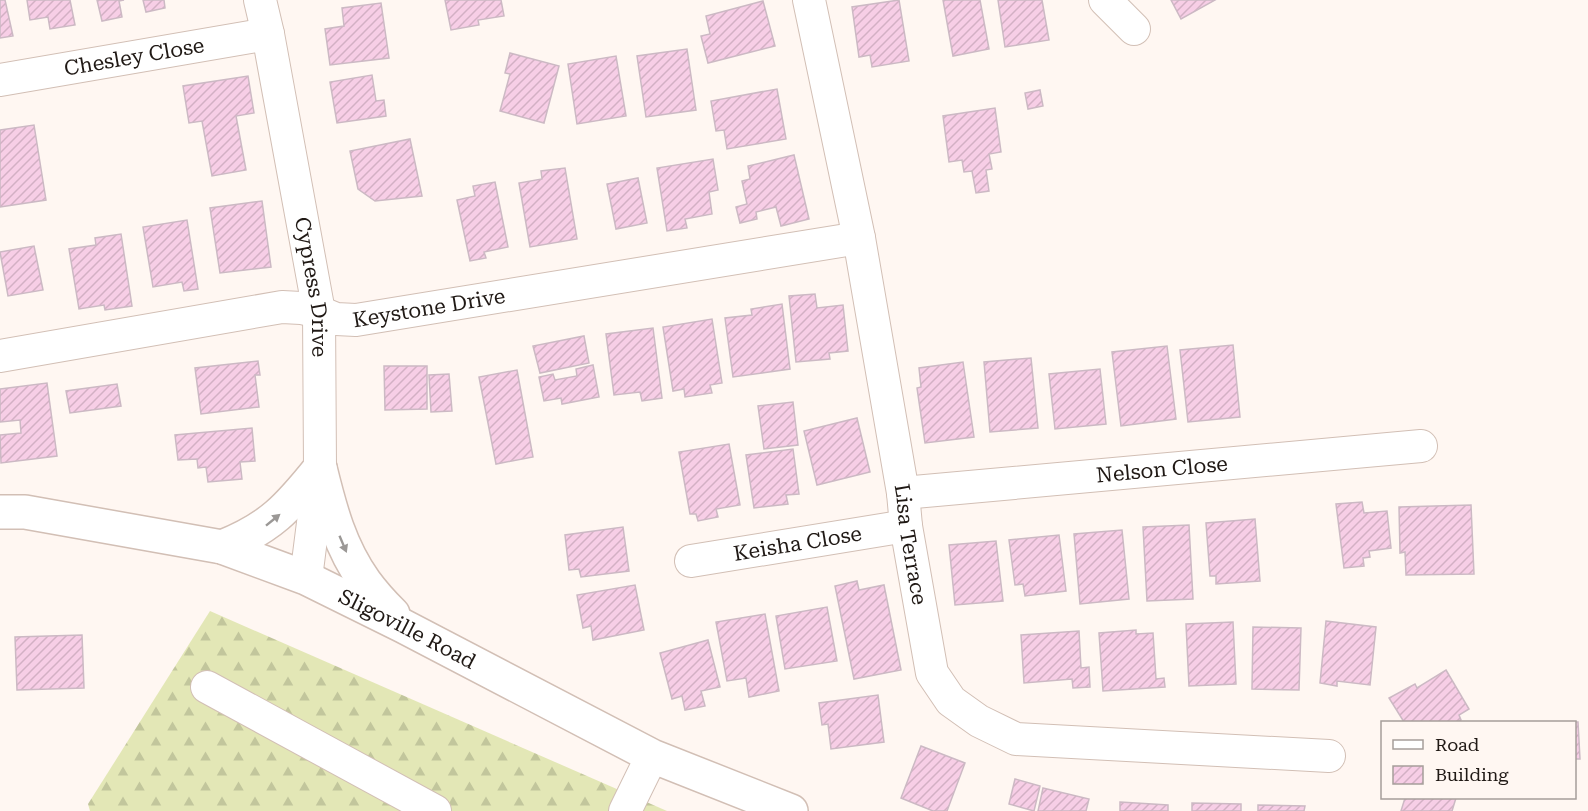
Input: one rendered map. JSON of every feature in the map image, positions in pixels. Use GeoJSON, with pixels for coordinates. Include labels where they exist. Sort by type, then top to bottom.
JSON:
{"type":"FeatureCollection","features":[{"type":"Feature","properties":{"kind":"street","name":"Cypress Drive"},"geometry":{"type":"LineString","coordinates":[[260,0],[319,312],[320,468],[306,578]]}},
{"type":"Feature","properties":{"kind":"street","name":"Lisa Terrace"},"geometry":{"type":"LineString","coordinates":[[809,0],[859,238],[932,673],[951,701],[978,722],[1016,739],[1329,756]]}},
{"type":"Feature","properties":{"kind":"street"},"geometry":{"type":"LineString","coordinates":[[1105,0],[1134,29]]}},
{"type":"Feature","properties":{"kind":"street","name":"Chesley Close"},"geometry":{"type":"LineString","coordinates":[[0,80],[268,34]]}},
{"type":"Feature","properties":{"kind":"street","name":"Keystone Drive"},"geometry":{"type":"LineString","coordinates":[[0,356],[282,308],[301,308],[336,319],[356,320],[859,238]]}},
{"type":"Feature","properties":{"kind":"street","name":"Nelson Close"},"geometry":{"type":"LineString","coordinates":[[903,493],[1421,446]]}},
{"type":"Feature","properties":{"kind":"street"},"geometry":{"type":"LineString","coordinates":[[222,547],[246,538],[270,523],[293,502],[320,468]]}},
{"type":"Feature","properties":{"kind":"street"},"geometry":{"type":"LineString","coordinates":[[320,468],[332,518],[346,552],[366,584],[403,626]]}},
{"type":"Feature","properties":{"kind":"street","name":"Sligoville Road"},"geometry":{"type":"LineString","coordinates":[[0,512],[25,512],[222,547],[306,578],[652,756],[791,811]]}},
{"type":"Feature","properties":{"kind":"street","name":"Keisha Close"},"geometry":{"type":"LineString","coordinates":[[691,561],[906,526]]}},
{"type":"Feature","properties":{"kind":"street"},"geometry":{"type":"LineString","coordinates":[[207,687],[435,811]]}},
{"type":"Feature","properties":{"kind":"street"},"geometry":{"type":"LineString","coordinates":[[625,811],[652,756]]}},
{"type":"Feature","properties":{"kind":"green space"},"geometry":{"type":"Polygon","coordinates":[[[210,611],[667,811],[90,811],[88,804],[210,611]]]}},
{"type":"Feature","properties":{"kind":"building"},"geometry":{"type":"Polygon","coordinates":[[[0,0],[5,0],[13,36],[0,38],[0,0]]]}},
{"type":"Feature","properties":{"kind":"building"},"geometry":{"type":"Polygon","coordinates":[[[27,0],[70,0],[75,25],[50,29],[48,17],[30,20],[27,0]]]}},
{"type":"Feature","properties":{"kind":"building"},"geometry":{"type":"Polygon","coordinates":[[[97,0],[124,0],[119,1],[122,17],[102,21],[97,0]]]}},
{"type":"Feature","properties":{"kind":"building"},"geometry":{"type":"Polygon","coordinates":[[[143,0],[164,0],[165,8],[146,12],[143,0]]]}},
{"type":"Feature","properties":{"kind":"building"},"geometry":{"type":"Polygon","coordinates":[[[445,0],[501,0],[504,16],[478,20],[479,25],[451,30],[445,0]]]}},
{"type":"Feature","properties":{"kind":"building"},"geometry":{"type":"Polygon","coordinates":[[[899,0],[909,61],[872,67],[870,55],[859,57],[852,7],[899,0]]]}},
{"type":"Feature","properties":{"kind":"building"},"geometry":{"type":"Polygon","coordinates":[[[943,0],[980,0],[989,49],[953,56],[943,0]]]}},
{"type":"Feature","properties":{"kind":"building"},"geometry":{"type":"Polygon","coordinates":[[[998,0],[1042,0],[1049,40],[1005,47],[998,0]]]}},
{"type":"Feature","properties":{"kind":"building"},"geometry":{"type":"Polygon","coordinates":[[[1171,0],[1215,0],[1181,19],[1171,0]]]}},
{"type":"Feature","properties":{"kind":"building"},"geometry":{"type":"Polygon","coordinates":[[[763,1],[775,46],[708,63],[701,36],[710,34],[706,16],[763,1]]]}},
{"type":"Feature","properties":{"kind":"building"},"geometry":{"type":"Polygon","coordinates":[[[381,3],[389,58],[330,65],[325,29],[344,26],[342,8],[381,3]]]}},
{"type":"Feature","properties":{"kind":"building"},"geometry":{"type":"Polygon","coordinates":[[[687,49],[696,110],[646,117],[637,56],[687,49]]]}},
{"type":"Feature","properties":{"kind":"building"},"geometry":{"type":"Polygon","coordinates":[[[510,53],[559,66],[544,123],[500,111],[510,74],[505,73],[510,53]]]}},
{"type":"Feature","properties":{"kind":"building"},"geometry":{"type":"Polygon","coordinates":[[[616,56],[626,116],[577,124],[568,64],[616,56]]]}},
{"type":"Feature","properties":{"kind":"building"},"geometry":{"type":"Polygon","coordinates":[[[372,75],[376,101],[384,100],[386,116],[337,123],[330,82],[372,75]]]}},
{"type":"Feature","properties":{"kind":"building"},"geometry":{"type":"Polygon","coordinates":[[[248,76],[254,113],[236,116],[246,170],[212,176],[202,121],[189,123],[183,86],[248,76]]]}},
{"type":"Feature","properties":{"kind":"building"},"geometry":{"type":"Polygon","coordinates":[[[777,89],[786,139],[727,149],[724,130],[716,131],[711,101],[777,89]]]}},
{"type":"Feature","properties":{"kind":"building"},"geometry":{"type":"Polygon","coordinates":[[[1040,90],[1043,106],[1028,109],[1025,93],[1040,90]]]}},
{"type":"Feature","properties":{"kind":"building"},"geometry":{"type":"Polygon","coordinates":[[[995,108],[1001,152],[989,154],[992,169],[986,170],[989,191],[976,193],[972,171],[964,172],[962,160],[949,162],[943,116],[995,108]]]}},
{"type":"Feature","properties":{"kind":"building"},"geometry":{"type":"Polygon","coordinates":[[[34,125],[46,200],[0,207],[0,130],[34,125]]]}},
{"type":"Feature","properties":{"kind":"building"},"geometry":{"type":"Polygon","coordinates":[[[410,139],[422,196],[375,201],[358,189],[350,151],[410,139]]]}},
{"type":"Feature","properties":{"kind":"building"},"geometry":{"type":"Polygon","coordinates":[[[794,155],[809,219],[781,226],[776,207],[756,212],[757,219],[740,223],[736,207],[747,204],[742,181],[750,179],[748,166],[794,155]]]}},
{"type":"Feature","properties":{"kind":"building"},"geometry":{"type":"Polygon","coordinates":[[[713,159],[718,190],[709,192],[712,214],[685,219],[687,228],[667,231],[657,168],[713,159]]]}},
{"type":"Feature","properties":{"kind":"building"},"geometry":{"type":"Polygon","coordinates":[[[565,168],[577,239],[530,247],[519,183],[542,179],[541,171],[565,168]]]}},
{"type":"Feature","properties":{"kind":"building"},"geometry":{"type":"Polygon","coordinates":[[[638,178],[647,223],[616,229],[607,184],[638,178]]]}},
{"type":"Feature","properties":{"kind":"building"},"geometry":{"type":"Polygon","coordinates":[[[495,182],[508,247],[484,252],[486,258],[470,261],[457,200],[475,196],[473,186],[495,182]]]}},
{"type":"Feature","properties":{"kind":"building"},"geometry":{"type":"Polygon","coordinates":[[[262,201],[271,267],[220,273],[210,208],[262,201]]]}},
{"type":"Feature","properties":{"kind":"building"},"geometry":{"type":"Polygon","coordinates":[[[187,220],[198,289],[184,291],[182,282],[153,287],[143,227],[187,220]]]}},
{"type":"Feature","properties":{"kind":"building"},"geometry":{"type":"Polygon","coordinates":[[[121,234],[132,306],[105,310],[104,305],[79,309],[69,249],[96,245],[95,238],[121,234]]]}},
{"type":"Feature","properties":{"kind":"building"},"geometry":{"type":"Polygon","coordinates":[[[34,246],[43,290],[8,296],[0,252],[34,246]]]}},
{"type":"Feature","properties":{"kind":"building"},"geometry":{"type":"Polygon","coordinates":[[[815,294],[817,308],[843,305],[848,351],[829,353],[830,359],[796,362],[789,296],[815,294]]]}},
{"type":"Feature","properties":{"kind":"building"},"geometry":{"type":"Polygon","coordinates":[[[782,304],[790,369],[733,377],[725,318],[752,315],[751,309],[782,304]]]}},
{"type":"Feature","properties":{"kind":"building"},"geometry":{"type":"Polygon","coordinates":[[[712,319],[722,383],[710,385],[712,393],[685,397],[684,389],[673,391],[663,327],[712,319]]]}},
{"type":"Feature","properties":{"kind":"building"},"geometry":{"type":"Polygon","coordinates":[[[653,328],[662,398],[642,401],[640,392],[614,395],[606,334],[653,328]]]}},
{"type":"Feature","properties":{"kind":"building"},"geometry":{"type":"Polygon","coordinates":[[[584,336],[589,363],[540,373],[533,346],[584,336]]]}},
{"type":"Feature","properties":{"kind":"building"},"geometry":{"type":"Polygon","coordinates":[[[1233,345],[1240,417],[1188,422],[1180,350],[1233,345]]]}},
{"type":"Feature","properties":{"kind":"building"},"geometry":{"type":"Polygon","coordinates":[[[1167,346],[1176,419],[1121,426],[1112,352],[1167,346]]]}},
{"type":"Feature","properties":{"kind":"building"},"geometry":{"type":"Polygon","coordinates":[[[1031,358],[1038,428],[990,432],[984,362],[1031,358]]]}},
{"type":"Feature","properties":{"kind":"building"},"geometry":{"type":"Polygon","coordinates":[[[258,361],[260,375],[255,375],[259,407],[201,414],[195,368],[258,361]]]}},
{"type":"Feature","properties":{"kind":"building"},"geometry":{"type":"Polygon","coordinates":[[[963,362],[974,437],[925,443],[917,388],[921,387],[919,368],[963,362]]]}},
{"type":"Feature","properties":{"kind":"building"},"geometry":{"type":"Polygon","coordinates":[[[593,365],[599,397],[562,404],[561,398],[544,401],[539,377],[553,374],[555,380],[577,376],[576,369],[593,365]]]}},
{"type":"Feature","properties":{"kind":"building"},"geometry":{"type":"Polygon","coordinates":[[[384,366],[427,366],[427,409],[385,410],[384,366]]]}},
{"type":"Feature","properties":{"kind":"building"},"geometry":{"type":"Polygon","coordinates":[[[1100,369],[1106,424],[1055,429],[1049,374],[1100,369]]]}},
{"type":"Feature","properties":{"kind":"building"},"geometry":{"type":"Polygon","coordinates":[[[517,370],[533,457],[496,464],[479,377],[517,370]]]}},
{"type":"Feature","properties":{"kind":"building"},"geometry":{"type":"Polygon","coordinates":[[[449,374],[452,411],[431,412],[429,375],[449,374]]]}},
{"type":"Feature","properties":{"kind":"building"},"geometry":{"type":"Polygon","coordinates":[[[47,383],[57,456],[1,463],[0,435],[21,433],[20,420],[0,422],[0,389],[47,383]]]}},
{"type":"Feature","properties":{"kind":"building"},"geometry":{"type":"Polygon","coordinates":[[[117,384],[121,406],[70,413],[66,391],[117,384]]]}},
{"type":"Feature","properties":{"kind":"building"},"geometry":{"type":"Polygon","coordinates":[[[793,402],[798,445],[764,449],[758,406],[793,402]]]}},
{"type":"Feature","properties":{"kind":"building"},"geometry":{"type":"Polygon","coordinates":[[[857,418],[870,472],[817,485],[804,431],[857,418]]]}},
{"type":"Feature","properties":{"kind":"building"},"geometry":{"type":"Polygon","coordinates":[[[252,428],[255,461],[240,462],[242,479],[208,482],[206,467],[198,468],[197,459],[178,460],[175,435],[252,428]]]}},
{"type":"Feature","properties":{"kind":"building"},"geometry":{"type":"Polygon","coordinates":[[[729,444],[740,505],[716,509],[718,517],[698,521],[696,514],[690,514],[679,452],[729,444]]]}},
{"type":"Feature","properties":{"kind":"building"},"geometry":{"type":"Polygon","coordinates":[[[793,449],[799,494],[786,495],[788,504],[754,508],[746,455],[793,449]]]}},
{"type":"Feature","properties":{"kind":"building"},"geometry":{"type":"Polygon","coordinates":[[[1362,502],[1364,513],[1387,511],[1391,548],[1369,551],[1370,557],[1363,558],[1364,566],[1344,568],[1336,504],[1362,502]]]}},
{"type":"Feature","properties":{"kind":"building"},"geometry":{"type":"Polygon","coordinates":[[[1471,505],[1474,574],[1406,575],[1405,552],[1400,553],[1399,507],[1471,505]]]}},
{"type":"Feature","properties":{"kind":"building"},"geometry":{"type":"Polygon","coordinates":[[[1255,519],[1260,581],[1216,584],[1216,576],[1210,576],[1206,523],[1255,519]]]}},
{"type":"Feature","properties":{"kind":"building"},"geometry":{"type":"Polygon","coordinates":[[[1189,525],[1193,599],[1147,601],[1143,527],[1189,525]]]}},
{"type":"Feature","properties":{"kind":"building"},"geometry":{"type":"Polygon","coordinates":[[[623,527],[629,571],[581,577],[579,569],[569,570],[565,535],[623,527]]]}},
{"type":"Feature","properties":{"kind":"building"},"geometry":{"type":"Polygon","coordinates":[[[1122,530],[1129,599],[1080,604],[1074,534],[1122,530]]]}},
{"type":"Feature","properties":{"kind":"building"},"geometry":{"type":"Polygon","coordinates":[[[1059,535],[1066,591],[1025,596],[1023,584],[1015,585],[1009,540],[1059,535]]]}},
{"type":"Feature","properties":{"kind":"building"},"geometry":{"type":"Polygon","coordinates":[[[996,541],[1003,601],[955,605],[949,545],[996,541]]]}},
{"type":"Feature","properties":{"kind":"building"},"geometry":{"type":"Polygon","coordinates":[[[857,581],[859,590],[884,585],[901,670],[854,679],[835,586],[857,581]]]}},
{"type":"Feature","properties":{"kind":"building"},"geometry":{"type":"Polygon","coordinates":[[[635,585],[644,630],[593,640],[591,626],[583,628],[577,595],[635,585]]]}},
{"type":"Feature","properties":{"kind":"building"},"geometry":{"type":"Polygon","coordinates":[[[827,607],[837,661],[785,669],[776,616],[827,607]]]}},
{"type":"Feature","properties":{"kind":"building"},"geometry":{"type":"Polygon","coordinates":[[[765,614],[779,691],[749,697],[746,678],[727,681],[716,622],[765,614]]]}},
{"type":"Feature","properties":{"kind":"building"},"geometry":{"type":"Polygon","coordinates":[[[1326,621],[1376,627],[1370,685],[1337,681],[1337,686],[1320,683],[1326,621]]]}},
{"type":"Feature","properties":{"kind":"building"},"geometry":{"type":"Polygon","coordinates":[[[1233,622],[1236,684],[1189,686],[1186,624],[1233,622]]]}},
{"type":"Feature","properties":{"kind":"building"},"geometry":{"type":"Polygon","coordinates":[[[1253,627],[1301,628],[1299,690],[1252,689],[1253,627]]]}},
{"type":"Feature","properties":{"kind":"building"},"geometry":{"type":"Polygon","coordinates":[[[1136,630],[1136,634],[1153,633],[1156,679],[1164,678],[1165,687],[1103,691],[1099,633],[1136,630]]]}},
{"type":"Feature","properties":{"kind":"building"},"geometry":{"type":"Polygon","coordinates":[[[1079,631],[1081,668],[1089,667],[1090,687],[1073,688],[1072,679],[1024,683],[1021,635],[1079,631]]]}},
{"type":"Feature","properties":{"kind":"building"},"geometry":{"type":"Polygon","coordinates":[[[82,635],[84,688],[17,690],[15,637],[82,635]]]}},
{"type":"Feature","properties":{"kind":"building"},"geometry":{"type":"Polygon","coordinates":[[[708,640],[720,687],[701,691],[705,706],[685,710],[682,696],[672,699],[660,653],[708,640]]]}},
{"type":"Feature","properties":{"kind":"building"},"geometry":{"type":"Polygon","coordinates":[[[1446,670],[1469,709],[1459,715],[1461,720],[1459,721],[1403,721],[1389,698],[1415,684],[1417,688],[1446,670]]]}},
{"type":"Feature","properties":{"kind":"building"},"geometry":{"type":"Polygon","coordinates":[[[878,695],[884,742],[831,749],[828,724],[822,725],[819,703],[878,695]]]}},
{"type":"Feature","properties":{"kind":"building"},"geometry":{"type":"Polygon","coordinates":[[[1576,722],[1578,722],[1580,759],[1576,759],[1576,722]]]}},
{"type":"Feature","properties":{"kind":"building"},"geometry":{"type":"Polygon","coordinates":[[[921,746],[965,763],[947,811],[933,811],[901,798],[921,746]]]}},
{"type":"Feature","properties":{"kind":"building"},"geometry":{"type":"Polygon","coordinates":[[[1015,779],[1040,786],[1034,811],[1009,804],[1015,779]]]}},
{"type":"Feature","properties":{"kind":"building"},"geometry":{"type":"Polygon","coordinates":[[[1043,788],[1089,799],[1086,811],[1038,811],[1043,788]]]}},
{"type":"Feature","properties":{"kind":"building"},"geometry":{"type":"Polygon","coordinates":[[[1405,799],[1456,799],[1452,811],[1401,811],[1405,799]]]}},
{"type":"Feature","properties":{"kind":"building"},"geometry":{"type":"Polygon","coordinates":[[[1120,802],[1168,805],[1168,811],[1120,811],[1120,802]]]}},
{"type":"Feature","properties":{"kind":"building"},"geometry":{"type":"Polygon","coordinates":[[[1192,803],[1241,804],[1241,811],[1192,811],[1192,803]]]}},
{"type":"Feature","properties":{"kind":"building"},"geometry":{"type":"Polygon","coordinates":[[[1258,805],[1305,806],[1304,811],[1258,811],[1258,805]]]}}]}
